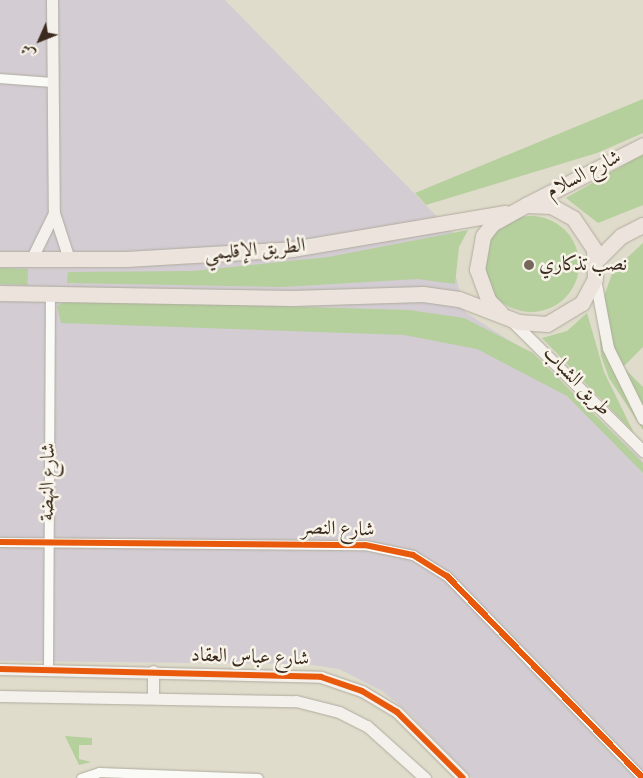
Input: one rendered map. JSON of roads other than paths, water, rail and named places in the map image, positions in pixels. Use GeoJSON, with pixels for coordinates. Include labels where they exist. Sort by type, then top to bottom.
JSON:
{"type":"FeatureCollection","features":[{"type":"Feature","properties":{"kind":"highway","name":"شارع السلام"},"geometry":{"type":"LineString","coordinates":[[526,205],[643,145]]}},
{"type":"Feature","properties":{"kind":"highway"},"geometry":{"type":"LineString","coordinates":[[526,205],[551,206],[574,218],[590,237],[596,261],[595,279],[582,303],[560,320],[533,324],[503,314],[480,285],[478,252],[488,230],[506,212],[526,205]]}},
{"type":"Feature","properties":{"kind":"highway","name":"الطريق الإقليمي"},"geometry":{"type":"LineString","coordinates":[[0,259],[69,259],[292,249],[506,212]]}},
{"type":"Feature","properties":{"kind":"highway"},"geometry":{"type":"LineString","coordinates":[[596,261],[621,236],[643,225]]}},
{"type":"Feature","properties":{"kind":"highway","name":"الطريق الإقليمي"},"geometry":{"type":"LineString","coordinates":[[0,293],[292,298],[423,294],[459,299],[503,314]]}},
{"type":"Feature","properties":{"kind":"street"},"geometry":{"type":"LineString","coordinates":[[52,0],[51,82],[54,213],[69,259]]}},
{"type":"Feature","properties":{"kind":"street"},"geometry":{"type":"LineString","coordinates":[[0,78],[51,82]]}},
{"type":"Feature","properties":{"kind":"street"},"geometry":{"type":"LineString","coordinates":[[31,260],[54,213]]}},
{"type":"Feature","properties":{"kind":"street","name":"طريق الشباب"},"geometry":{"type":"LineString","coordinates":[[595,279],[608,348],[643,419]]}},
{"type":"Feature","properties":{"kind":"street","name":"شارع النهضة"},"geometry":{"type":"LineString","coordinates":[[48,670],[50,294]]}},
{"type":"Feature","properties":{"kind":"street","name":"طريق الشباب"},"geometry":{"type":"LineString","coordinates":[[503,314],[643,451]]}},
{"type":"Feature","properties":{"kind":"street","name":"شارع النصر"},"geometry":{"type":"LineString","coordinates":[[0,542],[365,545],[413,555],[447,576],[643,778]]}},
{"type":"Feature","properties":{"kind":"street","name":"شارع عباس العقاد"},"geometry":{"type":"LineString","coordinates":[[0,669],[293,673],[349,685],[397,712],[462,778]]}},
{"type":"Feature","properties":{"kind":"street"},"geometry":{"type":"LineString","coordinates":[[153,698],[154,671]]}},
{"type":"Feature","properties":{"kind":"street","name":"شارع عباس العقاد"},"geometry":{"type":"LineString","coordinates":[[0,696],[282,699],[324,707],[380,735],[425,778]]}},
{"type":"Feature","properties":{"kind":"street"},"geometry":{"type":"LineString","coordinates":[[81,778],[99,772],[133,775],[258,778]]}},
{"type":"Feature","properties":{"kind":"place","name":"نصب تذكاري"},"geometry":{"type":"Point","coordinates":[529,265]}}]}
